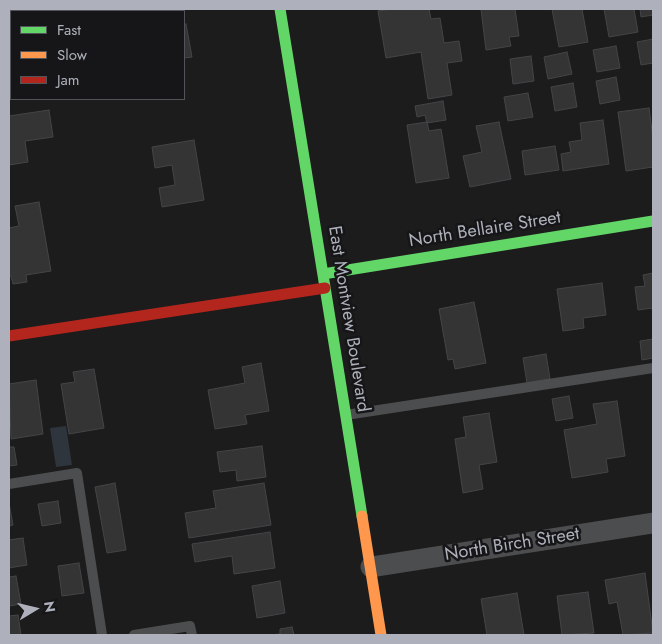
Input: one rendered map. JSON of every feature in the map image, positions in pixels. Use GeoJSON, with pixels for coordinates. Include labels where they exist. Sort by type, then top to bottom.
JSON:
{"type":"FeatureCollection","features":[{"type":"Feature","properties":{"kind":"street","name":"East Montview Boulevard"},"geometry":{"type":"LineString","coordinates":[[280,9],[381,635]]}},
{"type":"Feature","properties":{"kind":"street","name":"North Bellaire Street"},"geometry":{"type":"LineString","coordinates":[[323,274],[653,221]]}},
{"type":"Feature","properties":{"kind":"street"},"geometry":{"type":"LineString","coordinates":[[9,336],[325,288]]}},
{"type":"Feature","properties":{"kind":"street","name":"North Birch Street"},"geometry":{"type":"LineString","coordinates":[[371,567],[653,523]]}},
{"type":"Feature","properties":{"kind":"lane"},"geometry":{"type":"LineString","coordinates":[[345,415],[653,368]]}},
{"type":"Feature","properties":{"kind":"lane"},"geometry":{"type":"LineString","coordinates":[[9,484],[77,473],[102,635]]}},
{"type":"Feature","properties":{"kind":"lane"},"geometry":{"type":"LineString","coordinates":[[134,635],[190,626],[192,635]]}},
{"type":"Feature","properties":{"kind":"shaded area"},"geometry":{"type":"Polygon","coordinates":[[[66,426],[72,465],[56,467],[50,428],[66,426]]]}},
{"type":"Feature","properties":{"kind":"building"},"geometry":{"type":"Polygon","coordinates":[[[128,9],[150,10],[128,10],[128,9]]]}},
{"type":"Feature","properties":{"kind":"building"},"geometry":{"type":"Polygon","coordinates":[[[429,9],[431,19],[440,18],[444,43],[459,41],[462,61],[447,63],[452,95],[428,99],[421,52],[386,58],[378,11],[429,9]]]}},
{"type":"Feature","properties":{"kind":"building"},"geometry":{"type":"Polygon","coordinates":[[[481,9],[515,9],[519,36],[509,37],[511,46],[486,50],[481,9]]]}},
{"type":"Feature","properties":{"kind":"building"},"geometry":{"type":"Polygon","coordinates":[[[552,9],[582,9],[588,42],[559,47],[552,9]]]}},
{"type":"Feature","properties":{"kind":"building"},"geometry":{"type":"Polygon","coordinates":[[[604,9],[634,9],[638,32],[609,37],[604,9]]]}},
{"type":"Feature","properties":{"kind":"building"},"geometry":{"type":"Polygon","coordinates":[[[640,9],[653,9],[653,15],[641,17],[640,9]]]}},
{"type":"Feature","properties":{"kind":"building"},"geometry":{"type":"Polygon","coordinates":[[[9,23],[10,23],[10,97],[9,23]]]}},
{"type":"Feature","properties":{"kind":"building"},"geometry":{"type":"Polygon","coordinates":[[[185,24],[192,57],[185,58],[185,24]]]}},
{"type":"Feature","properties":{"kind":"building"},"geometry":{"type":"Polygon","coordinates":[[[653,39],[653,63],[641,65],[637,42],[653,39]]]}},
{"type":"Feature","properties":{"kind":"building"},"geometry":{"type":"Polygon","coordinates":[[[616,46],[620,68],[597,72],[593,50],[616,46]]]}},
{"type":"Feature","properties":{"kind":"building"},"geometry":{"type":"Polygon","coordinates":[[[567,52],[572,74],[548,79],[544,57],[567,52]]]}},
{"type":"Feature","properties":{"kind":"building"},"geometry":{"type":"Polygon","coordinates":[[[531,56],[534,81],[513,84],[510,59],[531,56]]]}},
{"type":"Feature","properties":{"kind":"building"},"geometry":{"type":"Polygon","coordinates":[[[616,77],[620,100],[600,104],[596,81],[616,77]]]}},
{"type":"Feature","properties":{"kind":"building"},"geometry":{"type":"Polygon","coordinates":[[[573,83],[577,107],[555,111],[551,87],[573,83]]]}},
{"type":"Feature","properties":{"kind":"building"},"geometry":{"type":"Polygon","coordinates":[[[528,93],[533,117],[508,121],[504,97],[528,93]]]}},
{"type":"Feature","properties":{"kind":"building"},"geometry":{"type":"Polygon","coordinates":[[[443,101],[446,120],[427,123],[425,115],[417,117],[415,106],[443,101]]]}},
{"type":"Feature","properties":{"kind":"building"},"geometry":{"type":"Polygon","coordinates":[[[649,108],[653,139],[653,167],[626,171],[618,112],[649,108]]]}},
{"type":"Feature","properties":{"kind":"building"},"geometry":{"type":"Polygon","coordinates":[[[49,110],[53,137],[25,141],[28,162],[9,165],[9,116],[49,110]]]}},
{"type":"Feature","properties":{"kind":"building"},"geometry":{"type":"Polygon","coordinates":[[[603,120],[609,164],[563,171],[561,154],[571,152],[569,142],[582,140],[580,123],[603,120]]]}},
{"type":"Feature","properties":{"kind":"building"},"geometry":{"type":"Polygon","coordinates":[[[427,122],[429,131],[441,129],[449,178],[416,183],[407,125],[427,122]]]}},
{"type":"Feature","properties":{"kind":"building"},"geometry":{"type":"Polygon","coordinates":[[[499,122],[511,179],[470,187],[463,156],[482,152],[476,126],[499,122]]]}},
{"type":"Feature","properties":{"kind":"building"},"geometry":{"type":"Polygon","coordinates":[[[194,140],[204,200],[162,207],[159,188],[175,185],[172,165],[155,168],[152,147],[194,140]]]}},
{"type":"Feature","properties":{"kind":"building"},"geometry":{"type":"Polygon","coordinates":[[[555,146],[559,170],[525,175],[522,151],[555,146]]]}},
{"type":"Feature","properties":{"kind":"building"},"geometry":{"type":"Polygon","coordinates":[[[39,202],[51,271],[26,275],[27,282],[13,284],[11,276],[9,276],[9,228],[19,226],[15,206],[39,202]]]}},
{"type":"Feature","properties":{"kind":"building"},"geometry":{"type":"Polygon","coordinates":[[[653,273],[653,314],[652,308],[638,310],[635,287],[645,286],[643,275],[653,273]]]}},
{"type":"Feature","properties":{"kind":"building"},"geometry":{"type":"Polygon","coordinates":[[[602,283],[606,315],[583,318],[584,328],[563,331],[557,289],[602,283]]]}},
{"type":"Feature","properties":{"kind":"building"},"geometry":{"type":"Polygon","coordinates":[[[474,302],[486,363],[455,369],[453,359],[448,360],[439,309],[474,302]]]}},
{"type":"Feature","properties":{"kind":"building"},"geometry":{"type":"Polygon","coordinates":[[[653,339],[653,358],[642,360],[640,341],[653,339]]]}},
{"type":"Feature","properties":{"kind":"building"},"geometry":{"type":"Polygon","coordinates":[[[546,354],[550,379],[527,383],[523,358],[546,354]]]}},
{"type":"Feature","properties":{"kind":"building"},"geometry":{"type":"Polygon","coordinates":[[[261,363],[269,411],[245,415],[247,424],[215,429],[208,390],[245,383],[242,367],[261,363]]]}},
{"type":"Feature","properties":{"kind":"building"},"geometry":{"type":"Polygon","coordinates":[[[94,369],[104,428],[69,434],[61,384],[75,382],[73,372],[94,369]]]}},
{"type":"Feature","properties":{"kind":"building"},"geometry":{"type":"Polygon","coordinates":[[[36,380],[43,434],[11,439],[9,384],[36,380]]]}},
{"type":"Feature","properties":{"kind":"building"},"geometry":{"type":"Polygon","coordinates":[[[569,396],[573,418],[556,421],[552,399],[569,396]]]}},
{"type":"Feature","properties":{"kind":"building"},"geometry":{"type":"Polygon","coordinates":[[[617,401],[625,456],[606,459],[608,472],[572,478],[564,430],[597,424],[593,404],[617,401]]]}},
{"type":"Feature","properties":{"kind":"building"},"geometry":{"type":"Polygon","coordinates":[[[489,413],[497,462],[479,465],[483,489],[463,493],[455,439],[466,437],[463,417],[489,413]]]}},
{"type":"Feature","properties":{"kind":"building"},"geometry":{"type":"Polygon","coordinates":[[[262,446],[266,477],[237,481],[236,470],[220,472],[217,452],[262,446]]]}},
{"type":"Feature","properties":{"kind":"building"},"geometry":{"type":"Polygon","coordinates":[[[9,447],[14,447],[17,465],[9,466],[9,447]]]}},
{"type":"Feature","properties":{"kind":"building"},"geometry":{"type":"Polygon","coordinates":[[[115,483],[126,550],[107,553],[95,487],[115,483]]]}},
{"type":"Feature","properties":{"kind":"building"},"geometry":{"type":"Polygon","coordinates":[[[264,483],[271,525],[189,538],[185,513],[216,508],[213,491],[264,483]]]}},
{"type":"Feature","properties":{"kind":"building"},"geometry":{"type":"Polygon","coordinates":[[[58,501],[61,523],[42,526],[38,504],[58,501]]]}},
{"type":"Feature","properties":{"kind":"building"},"geometry":{"type":"Polygon","coordinates":[[[9,503],[13,525],[9,526],[9,503]]]}},
{"type":"Feature","properties":{"kind":"building"},"geometry":{"type":"Polygon","coordinates":[[[270,532],[275,568],[234,574],[232,556],[195,562],[192,544],[270,532]]]}},
{"type":"Feature","properties":{"kind":"building"},"geometry":{"type":"Polygon","coordinates":[[[23,538],[27,565],[9,568],[9,540],[23,538]]]}},
{"type":"Feature","properties":{"kind":"building"},"geometry":{"type":"Polygon","coordinates":[[[79,563],[84,593],[62,596],[58,566],[79,563]]]}},
{"type":"Feature","properties":{"kind":"building"},"geometry":{"type":"Polygon","coordinates":[[[645,573],[653,633],[623,635],[617,602],[609,604],[605,580],[645,573]]]}},
{"type":"Feature","properties":{"kind":"building"},"geometry":{"type":"Polygon","coordinates":[[[16,576],[21,604],[9,606],[9,577],[16,576]]]}},
{"type":"Feature","properties":{"kind":"building"},"geometry":{"type":"Polygon","coordinates":[[[280,581],[285,613],[257,618],[252,586],[280,581]]]}},
{"type":"Feature","properties":{"kind":"building"},"geometry":{"type":"Polygon","coordinates":[[[588,592],[594,633],[562,635],[557,596],[588,592]]]}},
{"type":"Feature","properties":{"kind":"building"},"geometry":{"type":"Polygon","coordinates":[[[517,593],[524,635],[487,635],[481,599],[517,593]]]}},
{"type":"Feature","properties":{"kind":"building"},"geometry":{"type":"Polygon","coordinates":[[[18,615],[21,635],[9,635],[9,616],[18,615]]]}},
{"type":"Feature","properties":{"kind":"building"},"geometry":{"type":"Polygon","coordinates":[[[292,627],[294,635],[270,635],[280,634],[280,629],[292,627]]]}},
{"type":"Feature","properties":{"kind":"traffic: fast"},"geometry":{"type":"LineString","coordinates":[[280,9],[362,516]]}},
{"type":"Feature","properties":{"kind":"traffic: fast"},"geometry":{"type":"LineString","coordinates":[[323,274],[653,221]]}},
{"type":"Feature","properties":{"kind":"traffic: slow"},"geometry":{"type":"LineString","coordinates":[[362,516],[381,635]]}},
{"type":"Feature","properties":{"kind":"traffic: jam"},"geometry":{"type":"LineString","coordinates":[[9,336],[325,288]]}}]}
